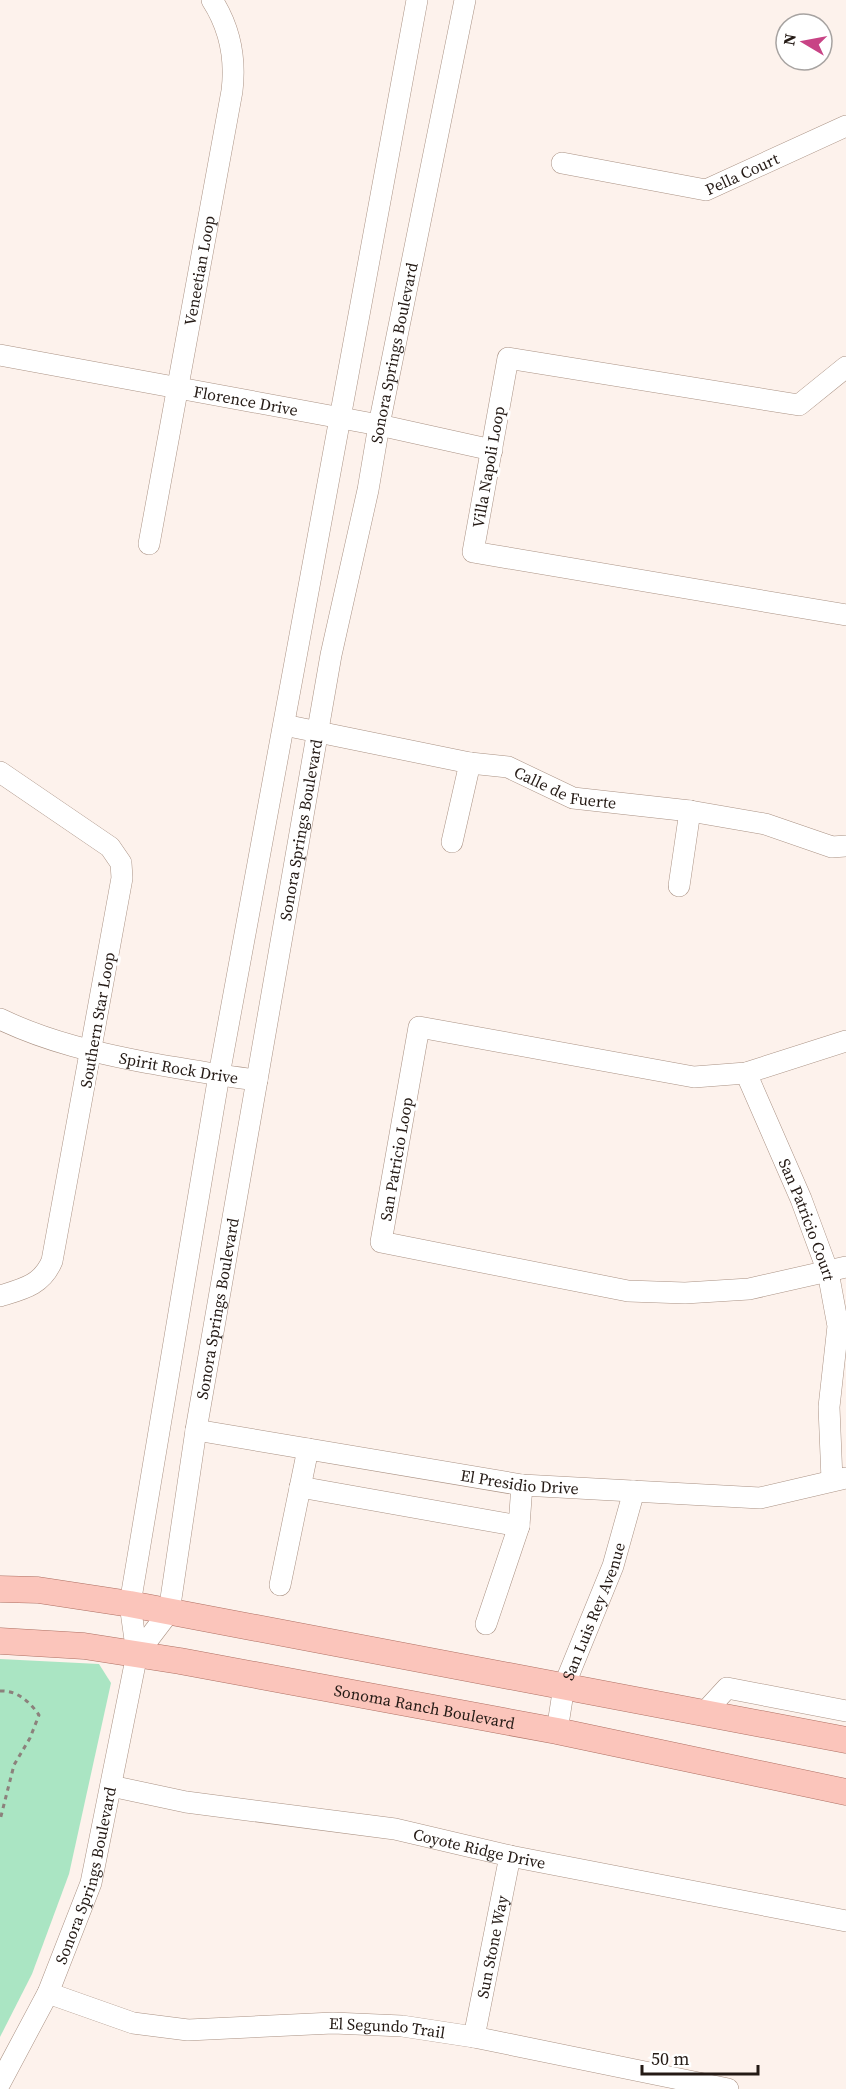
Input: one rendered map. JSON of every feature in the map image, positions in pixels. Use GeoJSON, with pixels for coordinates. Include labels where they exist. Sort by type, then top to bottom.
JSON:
{"type":"FeatureCollection","features":[{"type":"Feature","properties":{"kind":"main road"},"geometry":{"type":"LineString","coordinates":[[0,1590],[38,1590],[130,1604],[846,1740]]}},
{"type":"Feature","properties":{"kind":"main road","name":"Sonoma Ranch Boulevard"},"geometry":{"type":"LineString","coordinates":[[0,1641],[62,1643],[137,1654],[556,1731],[846,1792]]}},
{"type":"Feature","properties":{"kind":"street","name":"Veneetian Loop"},"geometry":{"type":"LineString","coordinates":[[149,544],[233,79],[233,55],[229,36],[212,0]]}},
{"type":"Feature","properties":{"kind":"street","name":"Sonora Springs Boulevard"},"geometry":{"type":"LineString","coordinates":[[0,2083],[48,1993],[91,1883],[111,1786],[137,1654],[130,1604],[219,1075],[417,0]]}},
{"type":"Feature","properties":{"kind":"street","name":"Sonora Springs Boulevard"},"geometry":{"type":"LineString","coordinates":[[137,1654],[169,1612],[196,1430],[331,655],[368,490],[379,425],[465,0]]}},
{"type":"Feature","properties":{"kind":"street","name":"Pella Court"},"geometry":{"type":"LineString","coordinates":[[562,163],[706,190],[846,126]]}},
{"type":"Feature","properties":{"kind":"street","name":"Florence Drive"},"geometry":{"type":"LineString","coordinates":[[0,355],[379,425],[492,450]]}},
{"type":"Feature","properties":{"kind":"street","name":"Villa Napoli Loop"},"geometry":{"type":"LineString","coordinates":[[846,367],[799,405],[508,358],[473,552],[846,615]]}},
{"type":"Feature","properties":{"kind":"street","name":"Calle de Fuerte"},"geometry":{"type":"LineString","coordinates":[[284,725],[470,763],[508,767],[573,798],[690,811],[765,824],[832,848],[846,846]]}},
{"type":"Feature","properties":{"kind":"street"},"geometry":{"type":"LineString","coordinates":[[452,842],[470,763]]}},
{"type":"Feature","properties":{"kind":"street","name":"Southern Star Loop"},"geometry":{"type":"LineString","coordinates":[[0,772],[110,847],[121,863],[122,886],[52,1261],[46,1274],[35,1284],[0,1296]]}},
{"type":"Feature","properties":{"kind":"street"},"geometry":{"type":"LineString","coordinates":[[679,886],[690,811]]}},
{"type":"Feature","properties":{"kind":"street","name":"Spirit Rock Drive"},"geometry":{"type":"LineString","coordinates":[[0,1019],[44,1038],[92,1052],[257,1080]]}},
{"type":"Feature","properties":{"kind":"street","name":"San Patricio Loop"},"geometry":{"type":"LineString","coordinates":[[746,1073],[694,1077],[419,1027],[381,1242],[628,1291],[685,1293],[749,1289],[837,1269]]}},
{"type":"Feature","properties":{"kind":"street"},"geometry":{"type":"LineString","coordinates":[[746,1073],[846,1041]]}},
{"type":"Feature","properties":{"kind":"street","name":"San Patricio Court"},"geometry":{"type":"LineString","coordinates":[[746,1073],[801,1198],[837,1269],[838,1326],[829,1407],[839,1479]]}},
{"type":"Feature","properties":{"kind":"street","name":"El Presidio Drive"},"geometry":{"type":"LineString","coordinates":[[196,1430],[522,1485],[760,1498],[839,1479]]}},
{"type":"Feature","properties":{"kind":"street"},"geometry":{"type":"LineString","coordinates":[[280,1585],[308,1449]]}},
{"type":"Feature","properties":{"kind":"street"},"geometry":{"type":"LineString","coordinates":[[486,1624],[519,1526],[522,1485]]}},
{"type":"Feature","properties":{"kind":"street"},"geometry":{"type":"LineString","coordinates":[[300,1487],[519,1526]]}},
{"type":"Feature","properties":{"kind":"street","name":"San Luis Rey Avenue"},"geometry":{"type":"LineString","coordinates":[[556,1731],[564,1686],[613,1566],[634,1491]]}},
{"type":"Feature","properties":{"kind":"street"},"geometry":{"type":"LineString","coordinates":[[704,1713],[727,1688],[846,1711]]}},
{"type":"Feature","properties":{"kind":"street","name":"Coyote Ridge Drive"},"geometry":{"type":"LineString","coordinates":[[111,1786],[186,1802],[395,1829],[510,1856],[846,1921]]}},
{"type":"Feature","properties":{"kind":"street","name":"Sun Stone Way"},"geometry":{"type":"LineString","coordinates":[[474,2037],[510,1856]]}},
{"type":"Feature","properties":{"kind":"street","name":"El Segundo Trail"},"geometry":{"type":"LineString","coordinates":[[48,1993],[133,2023],[188,2030],[333,2023],[402,2026],[474,2037],[728,2089]]}},
{"type":"Feature","properties":{"kind":"path"},"geometry":{"type":"LineString","coordinates":[[0,1691],[6,1690],[28,1700],[39,1715],[30,1738],[14,1765],[0,1820]]}},
{"type":"Feature","properties":{"kind":"green space"},"geometry":{"type":"Polygon","coordinates":[[[0,1659],[99,1664],[111,1683],[69,1874],[32,1974],[0,2037],[0,1659]]]}}]}
